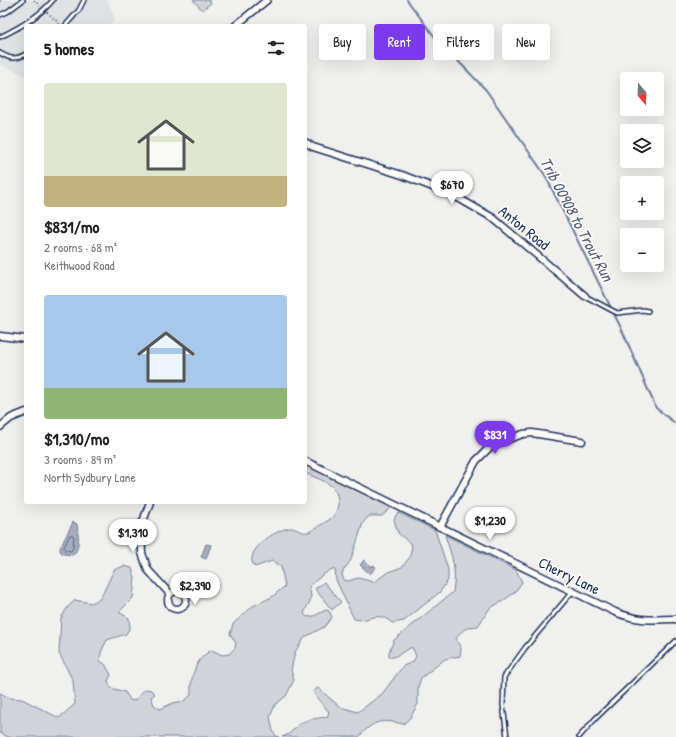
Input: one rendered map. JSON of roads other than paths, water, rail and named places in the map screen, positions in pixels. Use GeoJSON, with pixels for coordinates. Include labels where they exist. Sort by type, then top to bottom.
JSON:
{"type":"FeatureCollection","features":[{"type":"Feature","properties":{"kind":"street"},"geometry":{"type":"LineString","coordinates":[[237,24],[267,0]]}},
{"type":"Feature","properties":{"kind":"street","name":"Anton Road"},"geometry":{"type":"LineString","coordinates":[[307,143],[313,147],[402,175],[453,195],[493,218],[585,296]]}},
{"type":"Feature","properties":{"kind":"street"},"geometry":{"type":"LineString","coordinates":[[0,336],[24,339]]}},
{"type":"Feature","properties":{"kind":"street"},"geometry":{"type":"LineString","coordinates":[[0,427],[11,418],[24,413]]}},
{"type":"Feature","properties":{"kind":"street"},"geometry":{"type":"LineString","coordinates":[[440,527],[476,461],[489,448],[523,434],[532,433],[582,441]]}},
{"type":"Feature","properties":{"kind":"street","name":"Cherry Lane"},"geometry":{"type":"LineString","coordinates":[[307,462],[572,592],[629,618],[645,620],[676,619]]}},
{"type":"Feature","properties":{"kind":"street"},"geometry":{"type":"LineString","coordinates":[[149,504],[141,527],[142,553],[148,570],[170,594]]}},
{"type":"Feature","properties":{"kind":"lane"},"geometry":{"type":"LineString","coordinates":[[0,15],[7,12],[23,0]]}},
{"type":"Feature","properties":{"kind":"lane"},"geometry":{"type":"LineString","coordinates":[[25,24],[41,12],[53,0]]}},
{"type":"Feature","properties":{"kind":"lane"},"geometry":{"type":"LineString","coordinates":[[67,24],[79,10],[84,0]]}},
{"type":"Feature","properties":{"kind":"lane"},"geometry":{"type":"LineString","coordinates":[[0,37],[24,25]]}},
{"type":"Feature","properties":{"kind":"lane"},"geometry":{"type":"LineString","coordinates":[[0,53],[8,58],[20,58],[24,55]]}},
{"type":"Feature","properties":{"kind":"lane"},"geometry":{"type":"LineString","coordinates":[[585,296],[617,314],[643,310],[648,311]]}},
{"type":"Feature","properties":{"kind":"lane"},"geometry":{"type":"LineString","coordinates":[[507,737],[504,705],[504,677],[525,648],[572,592]]}},
{"type":"Feature","properties":{"kind":"lane"},"geometry":{"type":"LineString","coordinates":[[579,737],[595,719],[676,641]]}},
{"type":"Feature","properties":{"kind":"water"},"geometry":{"type":"Polygon","coordinates":[[[73,522],[77,524],[78,544],[76,552],[73,555],[63,554],[60,551],[60,548],[73,522]]]}},
{"type":"Feature","properties":{"kind":"water"},"geometry":{"type":"Polygon","coordinates":[[[206,544],[211,545],[206,559],[201,557],[206,544]]]}},
{"type":"Feature","properties":{"kind":"water"},"geometry":{"type":"Polygon","coordinates":[[[364,560],[371,567],[373,565],[376,567],[370,574],[360,565],[364,560]]]}},
{"type":"Feature","properties":{"kind":"waterway","name":"Trib 00908 to Trout Run"},"geometry":{"type":"LineString","coordinates":[[407,0],[434,36],[486,90],[545,175],[622,330],[656,408],[676,424]]}}]}
